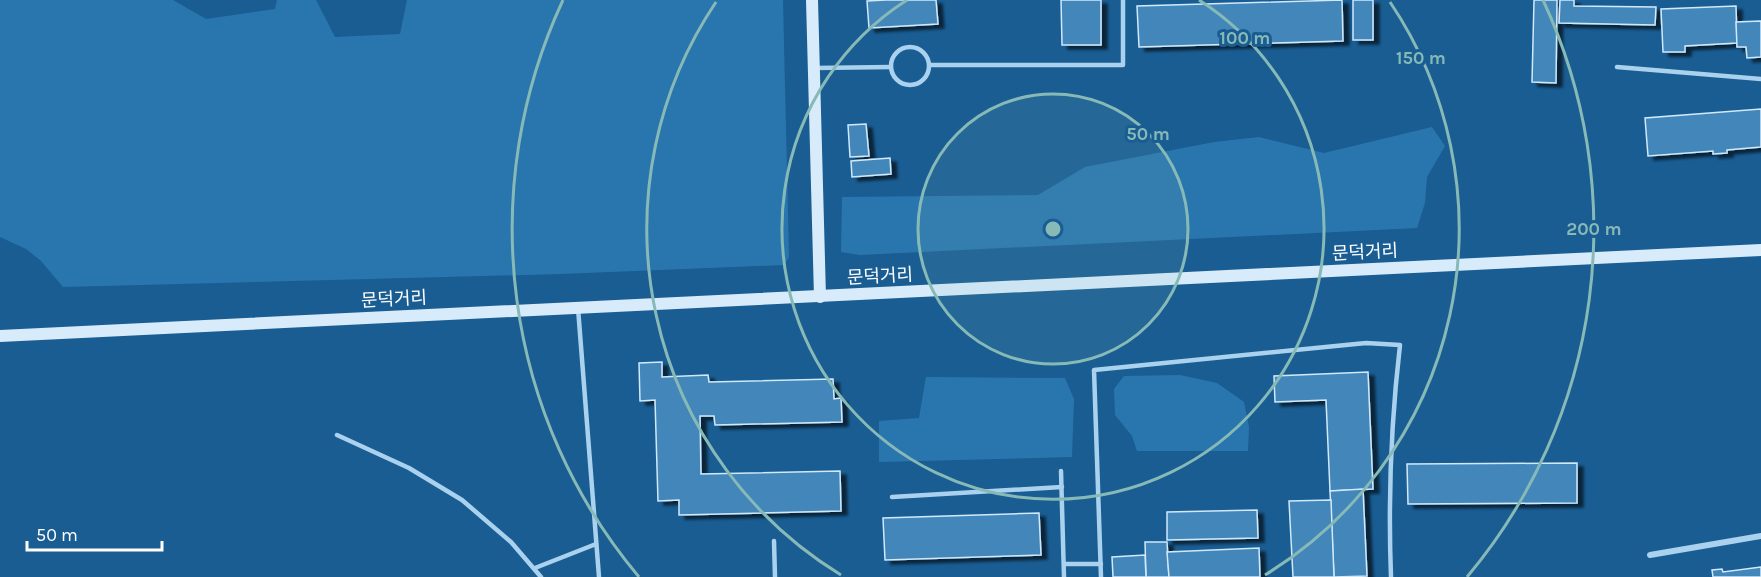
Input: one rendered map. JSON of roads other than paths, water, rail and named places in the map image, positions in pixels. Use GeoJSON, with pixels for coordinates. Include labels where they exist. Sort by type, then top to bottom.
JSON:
{"type":"FeatureCollection","features":[{"type":"Feature","properties":{"kind":"main road"},"geometry":{"type":"LineString","coordinates":[[812,0],[820,297]]}},
{"type":"Feature","properties":{"kind":"main road","name":"문덕거리"},"geometry":{"type":"LineString","coordinates":[[0,336],[1761,250]]}},
{"type":"Feature","properties":{"kind":"street"},"geometry":{"type":"LineString","coordinates":[[1650,555],[1761,536]]}},
{"type":"Feature","properties":{"kind":"lane"},"geometry":{"type":"LineString","coordinates":[[930,65],[1123,65],[1123,0]]}},
{"type":"Feature","properties":{"kind":"lane"},"geometry":{"type":"LineString","coordinates":[[906,47],[919,48],[928,58],[930,65],[929,72],[921,82],[908,86],[896,80],[891,67],[894,54],[906,47]]}},
{"type":"Feature","properties":{"kind":"lane"},"geometry":{"type":"LineString","coordinates":[[814,68],[891,67]]}},
{"type":"Feature","properties":{"kind":"lane"},"geometry":{"type":"LineString","coordinates":[[1617,67],[1761,79]]}},
{"type":"Feature","properties":{"kind":"lane"},"geometry":{"type":"LineString","coordinates":[[578,308],[599,577]]}},
{"type":"Feature","properties":{"kind":"lane"},"geometry":{"type":"LineString","coordinates":[[1101,577],[1094,370],[1366,343],[1400,345],[1393,416],[1389,519],[1391,577]]}},
{"type":"Feature","properties":{"kind":"lane"},"geometry":{"type":"LineString","coordinates":[[337,435],[409,468],[462,500],[511,542],[541,577]]}},
{"type":"Feature","properties":{"kind":"lane"},"geometry":{"type":"LineString","coordinates":[[1061,471],[1064,577]]}},
{"type":"Feature","properties":{"kind":"lane"},"geometry":{"type":"LineString","coordinates":[[892,497],[1062,487]]}},
{"type":"Feature","properties":{"kind":"lane"},"geometry":{"type":"LineString","coordinates":[[774,541],[775,577]]}},
{"type":"Feature","properties":{"kind":"lane"},"geometry":{"type":"LineString","coordinates":[[535,568],[596,544]]}},
{"type":"Feature","properties":{"kind":"lane"},"geometry":{"type":"LineString","coordinates":[[1064,564],[1101,564]]}}]}
